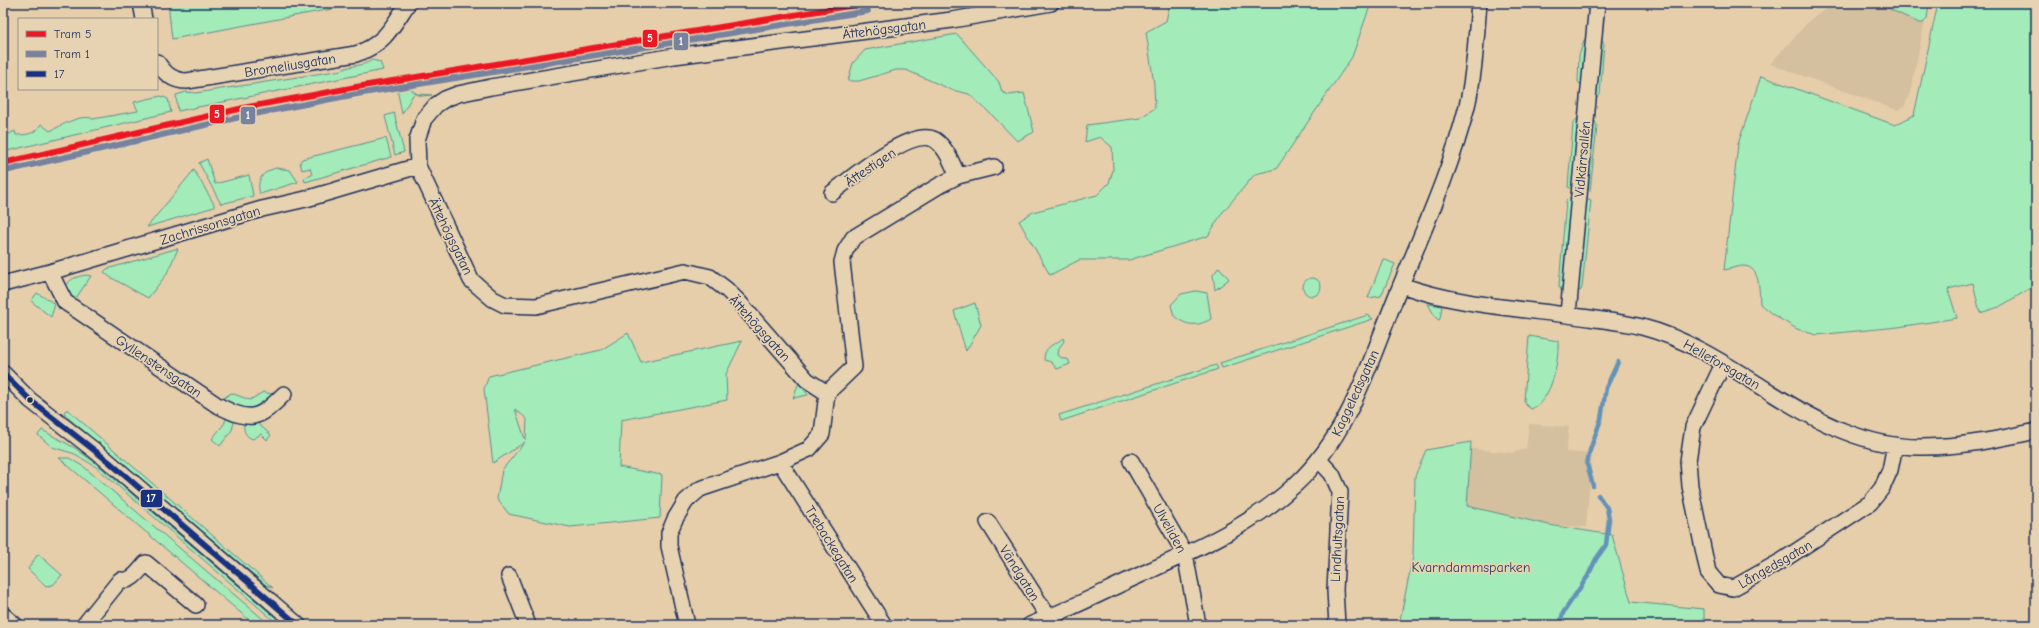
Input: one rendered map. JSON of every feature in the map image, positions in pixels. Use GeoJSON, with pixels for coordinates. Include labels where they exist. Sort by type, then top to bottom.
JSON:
{"type":"FeatureCollection","features":[{"type":"Feature","properties":{"kind":"street"},"geometry":{"type":"LineString","coordinates":[[141,3],[144,18]]}},
{"type":"Feature","properties":{"kind":"street","name":"Bromeliusgatan"},"geometry":{"type":"LineString","coordinates":[[158,64],[162,70],[172,78],[180,81],[187,81],[356,54],[374,47],[384,37],[408,3]]}},
{"type":"Feature","properties":{"kind":"street","name":"Ättehögsgatan"},"geometry":{"type":"LineString","coordinates":[[827,393],[807,380],[727,290],[710,277],[685,271],[536,306],[505,305],[493,299],[472,280],[418,166],[417,140],[424,120],[436,105],[458,94],[674,56],[944,21],[1051,3]]}},
{"type":"Feature","properties":{"kind":"street","name":"Kaggeledsgatan"},"geometry":{"type":"LineString","coordinates":[[1030,625],[1049,621],[1221,537],[1263,511],[1295,485],[1319,460],[1338,434],[1401,285],[1451,158],[1462,123],[1473,75],[1479,3]]}},
{"type":"Feature","properties":{"kind":"street","name":"Vidkärrsallén"},"geometry":{"type":"LineString","coordinates":[[1568,314],[1597,3]]}},
{"type":"Feature","properties":{"kind":"street","name":"Ättestigen"},"geometry":{"type":"LineString","coordinates":[[832,193],[883,155],[918,137],[934,140],[942,146],[958,176]]}},
{"type":"Feature","properties":{"kind":"street","name":"Zachrissonsgatan"},"geometry":{"type":"LineString","coordinates":[[3,284],[50,272],[262,209],[343,188],[418,166]]}},
{"type":"Feature","properties":{"kind":"street"},"geometry":{"type":"LineString","coordinates":[[687,625],[669,546],[669,533],[675,519],[686,501],[700,489],[780,462],[810,449],[822,434],[827,393],[854,367],[842,262],[845,251],[853,238],[940,185],[958,176],[994,167]]}},
{"type":"Feature","properties":{"kind":"street","name":"Gyllenstensgatan"},"geometry":{"type":"LineString","coordinates":[[50,272],[64,302],[217,405],[239,416],[256,416],[266,410],[284,394]]}},
{"type":"Feature","properties":{"kind":"street","name":"Helleforsgatan"},"geometry":{"type":"LineString","coordinates":[[1401,285],[1419,292],[1474,302],[1568,314],[1641,326],[1671,336],[1825,423],[1871,440],[1895,445],[1922,448],[1949,446],[2036,431]]}},
{"type":"Feature","properties":{"kind":"street","name":"Långedsgatan"},"geometry":{"type":"LineString","coordinates":[[1723,364],[1693,427],[1688,461],[1690,486],[1702,551],[1708,572],[1719,585],[1733,588],[1783,560],[1870,503],[1882,488],[1890,470],[1895,445]]}},
{"type":"Feature","properties":{"kind":"street"},"geometry":{"type":"LineString","coordinates":[[3,373],[30,400],[108,461],[298,625]]}},
{"type":"Feature","properties":{"kind":"street"},"geometry":{"type":"LineString","coordinates":[[3,385],[30,400]]}},
{"type":"Feature","properties":{"kind":"street","name":"Lindhultsgatan"},"geometry":{"type":"LineString","coordinates":[[1319,460],[1332,474],[1340,492],[1335,590],[1337,625]]}},
{"type":"Feature","properties":{"kind":"street","name":"Ulveliden"},"geometry":{"type":"LineString","coordinates":[[1131,461],[1185,554],[1198,625]]}},
{"type":"Feature","properties":{"kind":"street","name":"Trebackegatan"},"geometry":{"type":"LineString","coordinates":[[780,462],[884,625]]}},
{"type":"Feature","properties":{"kind":"street","name":"Vändgatan"},"geometry":{"type":"LineString","coordinates":[[988,522],[1049,621]]}},
{"type":"Feature","properties":{"kind":"street"},"geometry":{"type":"LineString","coordinates":[[84,625],[120,580],[127,581],[133,577],[146,563],[196,605]]}},
{"type":"Feature","properties":{"kind":"street"},"geometry":{"type":"LineString","coordinates":[[508,576],[528,625]]}},
{"type":"Feature","properties":{"kind":"street"},"geometry":{"type":"LineString","coordinates":[[3,615],[15,625]]}},
{"type":"Feature","properties":{"kind":"shaded area"},"geometry":{"type":"Polygon","coordinates":[[[1833,3],[1892,3],[1925,21],[1910,93],[1904,107],[1897,110],[1770,64],[1810,20],[1833,3]]]}},
{"type":"Feature","properties":{"kind":"shaded area"},"geometry":{"type":"Polygon","coordinates":[[[1529,424],[1569,427],[1566,452],[1592,454],[1586,527],[1549,525],[1456,504],[1464,448],[1511,453],[1526,449],[1529,424]]]}},
{"type":"Feature","properties":{"kind":"green space"},"geometry":{"type":"Polygon","coordinates":[[[168,3],[343,3],[342,7],[172,39],[168,3]]]}},
{"type":"Feature","properties":{"kind":"green space"},"geometry":{"type":"Polygon","coordinates":[[[1170,3],[1371,3],[1352,57],[1276,169],[1255,174],[1222,213],[1208,236],[1129,260],[1079,260],[1050,275],[1019,221],[1033,212],[1097,195],[1109,183],[1113,170],[1112,147],[1100,137],[1085,142],[1087,125],[1140,118],[1155,108],[1154,84],[1146,32],[1166,21],[1170,3]]]}},
{"type":"Feature","properties":{"kind":"green space"},"geometry":{"type":"Polygon","coordinates":[[[1877,3],[1929,3],[1927,19],[1923,23],[1919,23],[1877,3]]]}},
{"type":"Feature","properties":{"kind":"green space"},"geometry":{"type":"Polygon","coordinates":[[[1938,3],[2024,3],[2036,11],[2036,285],[1999,307],[1980,313],[1973,283],[1948,289],[1957,318],[1898,327],[1816,335],[1797,329],[1772,314],[1760,304],[1758,281],[1754,271],[1750,267],[1742,266],[1724,270],[1738,144],[1761,76],[1895,125],[1914,115],[1938,3]]]}},
{"type":"Feature","properties":{"kind":"green space"},"geometry":{"type":"Polygon","coordinates":[[[957,34],[999,82],[1002,92],[1009,95],[1024,93],[1034,132],[1017,141],[969,94],[952,90],[906,70],[896,70],[859,81],[848,81],[853,63],[865,50],[957,34]]]}},
{"type":"Feature","properties":{"kind":"green space"},"geometry":{"type":"Polygon","coordinates":[[[1584,40],[1586,40],[1583,82],[1580,84],[1578,82],[1579,56],[1584,40]]]}},
{"type":"Feature","properties":{"kind":"green space"},"geometry":{"type":"Polygon","coordinates":[[[1601,40],[1604,43],[1600,95],[1596,99],[1601,40]]]}},
{"type":"Feature","properties":{"kind":"green space"},"geometry":{"type":"Polygon","coordinates":[[[372,60],[380,62],[383,70],[178,111],[176,95],[186,92],[196,93],[342,70],[364,64],[372,60]]]}},
{"type":"Feature","properties":{"kind":"green space"},"geometry":{"type":"Polygon","coordinates":[[[397,88],[410,89],[417,94],[432,95],[422,96],[414,93],[402,114],[397,88]]]}},
{"type":"Feature","properties":{"kind":"green space"},"geometry":{"type":"Polygon","coordinates":[[[161,96],[168,99],[171,112],[3,152],[3,137],[15,131],[16,135],[28,134],[34,132],[41,124],[50,131],[65,123],[77,119],[93,119],[138,111],[134,102],[161,96]]]}},
{"type":"Feature","properties":{"kind":"green space"},"geometry":{"type":"Polygon","coordinates":[[[394,113],[404,152],[395,155],[385,116],[394,113]]]}},
{"type":"Feature","properties":{"kind":"green space"},"geometry":{"type":"Polygon","coordinates":[[[1577,119],[1579,120],[1572,189],[1568,187],[1573,123],[1577,119]]]}},
{"type":"Feature","properties":{"kind":"green space"},"geometry":{"type":"Polygon","coordinates":[[[1595,121],[1597,126],[1590,191],[1587,188],[1593,122],[1595,121]]]}},
{"type":"Feature","properties":{"kind":"green space"},"geometry":{"type":"Polygon","coordinates":[[[386,138],[391,157],[305,182],[304,178],[312,175],[310,168],[302,170],[300,162],[302,159],[386,138]]]}},
{"type":"Feature","properties":{"kind":"green space"},"geometry":{"type":"Polygon","coordinates":[[[207,159],[215,184],[249,175],[253,196],[221,204],[199,163],[207,159]]]}},
{"type":"Feature","properties":{"kind":"green space"},"geometry":{"type":"Polygon","coordinates":[[[276,168],[290,170],[298,182],[260,194],[259,185],[261,177],[267,172],[276,168]]]}},
{"type":"Feature","properties":{"kind":"green space"},"geometry":{"type":"Polygon","coordinates":[[[194,170],[214,204],[214,207],[147,227],[194,170]]]}},
{"type":"Feature","properties":{"kind":"green space"},"geometry":{"type":"Polygon","coordinates":[[[1570,197],[1572,198],[1562,292],[1559,286],[1566,201],[1570,197]]]}},
{"type":"Feature","properties":{"kind":"green space"},"geometry":{"type":"Polygon","coordinates":[[[1588,199],[1591,200],[1582,287],[1581,290],[1577,292],[1586,201],[1588,199]]]}},
{"type":"Feature","properties":{"kind":"green space"},"geometry":{"type":"Polygon","coordinates":[[[178,249],[166,275],[148,298],[110,277],[104,272],[107,269],[178,249]]]}},
{"type":"Feature","properties":{"kind":"green space"},"geometry":{"type":"Polygon","coordinates":[[[1383,259],[1395,264],[1381,296],[1368,298],[1383,259]]]}},
{"type":"Feature","properties":{"kind":"green space"},"geometry":{"type":"Polygon","coordinates":[[[1219,267],[1229,279],[1215,290],[1213,275],[1219,267]]]}},
{"type":"Feature","properties":{"kind":"green space"},"geometry":{"type":"Polygon","coordinates":[[[86,275],[91,276],[74,301],[67,292],[69,281],[86,275]]]}},
{"type":"Feature","properties":{"kind":"green space"},"geometry":{"type":"Polygon","coordinates":[[[1312,278],[1318,281],[1321,287],[1318,293],[1312,296],[1306,293],[1303,287],[1306,281],[1312,278]]]}},
{"type":"Feature","properties":{"kind":"green space"},"geometry":{"type":"Polygon","coordinates":[[[1196,291],[1207,293],[1211,319],[1206,322],[1196,324],[1183,322],[1174,316],[1171,305],[1181,294],[1196,291]]]}},
{"type":"Feature","properties":{"kind":"green space"},"geometry":{"type":"Polygon","coordinates":[[[37,293],[55,304],[51,317],[31,301],[37,293]]]}},
{"type":"Feature","properties":{"kind":"green space"},"geometry":{"type":"Polygon","coordinates":[[[975,303],[981,325],[966,351],[954,311],[975,303]]]}},
{"type":"Feature","properties":{"kind":"green space"},"geometry":{"type":"Polygon","coordinates":[[[1428,304],[1442,306],[1439,320],[1436,318],[1428,304]]]}},
{"type":"Feature","properties":{"kind":"green space"},"geometry":{"type":"Polygon","coordinates":[[[1368,315],[1373,319],[1222,368],[1220,363],[1368,315]]]}},
{"type":"Feature","properties":{"kind":"green space"},"geometry":{"type":"Polygon","coordinates":[[[628,333],[641,362],[742,341],[726,374],[727,400],[621,420],[619,467],[662,475],[660,518],[570,527],[509,514],[497,499],[502,470],[525,442],[493,463],[484,389],[489,376],[601,350],[628,333]],[[515,409],[525,439],[526,439],[527,419],[515,409]]]}},
{"type":"Feature","properties":{"kind":"green space"},"geometry":{"type":"Polygon","coordinates":[[[1529,336],[1558,341],[1557,359],[1553,380],[1544,398],[1538,405],[1531,409],[1526,405],[1524,400],[1529,336]]]}},
{"type":"Feature","properties":{"kind":"green space"},"geometry":{"type":"Polygon","coordinates":[[[1063,338],[1064,341],[1059,348],[1058,355],[1063,359],[1068,359],[1070,364],[1057,369],[1051,362],[1044,360],[1044,355],[1050,346],[1063,338]]]}},
{"type":"Feature","properties":{"kind":"green space"},"geometry":{"type":"Polygon","coordinates":[[[1216,365],[1218,369],[1061,421],[1059,415],[1216,365]]]}},
{"type":"Feature","properties":{"kind":"green space"},"geometry":{"type":"Polygon","coordinates":[[[799,382],[808,395],[793,398],[799,382]]]}},
{"type":"Feature","properties":{"kind":"green space"},"geometry":{"type":"Polygon","coordinates":[[[263,392],[272,394],[266,401],[255,408],[236,406],[221,400],[231,393],[250,400],[263,392]]]}},
{"type":"Feature","properties":{"kind":"green space"},"geometry":{"type":"Polygon","coordinates":[[[68,410],[273,588],[266,585],[66,416],[64,412],[68,410]]]}},
{"type":"Feature","properties":{"kind":"green space"},"geometry":{"type":"Polygon","coordinates":[[[226,419],[234,422],[232,430],[220,446],[212,439],[224,424],[226,419]]]}},
{"type":"Feature","properties":{"kind":"green space"},"geometry":{"type":"Polygon","coordinates":[[[256,422],[271,435],[267,440],[261,434],[253,439],[248,437],[244,429],[244,424],[256,422]]]}},
{"type":"Feature","properties":{"kind":"green space"},"geometry":{"type":"Polygon","coordinates":[[[42,430],[75,448],[98,465],[284,625],[279,625],[96,467],[75,454],[52,447],[38,435],[42,430]]]}},
{"type":"Feature","properties":{"kind":"green space","name":"Kvarndammsparken"},"geometry":{"type":"Polygon","coordinates":[[[1471,442],[1467,506],[1549,525],[1612,535],[1631,602],[1704,609],[1704,625],[1399,625],[1413,556],[1415,476],[1426,450],[1471,442]]]}},
{"type":"Feature","properties":{"kind":"green space"},"geometry":{"type":"Polygon","coordinates":[[[59,458],[69,458],[84,467],[270,625],[255,625],[59,458]]]}},
{"type":"Feature","properties":{"kind":"green space"},"geometry":{"type":"Polygon","coordinates":[[[38,554],[62,575],[53,585],[46,586],[28,569],[38,554]]]}},
{"type":"Feature","properties":{"kind":"waterway"},"geometry":{"type":"LineString","coordinates":[[1593,486],[1587,464],[1590,450],[1601,419],[1606,388],[1618,362]]}},
{"type":"Feature","properties":{"kind":"waterway"},"geometry":{"type":"LineString","coordinates":[[1560,625],[1563,613],[1588,576],[1596,559],[1606,545],[1609,519],[1607,508],[1598,495]]}},
{"type":"Feature","properties":{"kind":"tram line","name":"5"},"geometry":{"type":"LineString","coordinates":[[3,163],[248,107],[356,87],[867,3]]}},
{"type":"Feature","properties":{"kind":"tram line","name":"1"},"geometry":{"type":"LineString","coordinates":[[5,171],[249,115],[357,94],[868,11]]}},
{"type":"Feature","properties":{"kind":"transit line","name":"17"},"geometry":{"type":"LineString","coordinates":[[3,373],[30,400],[108,461],[298,625]]}}]}
